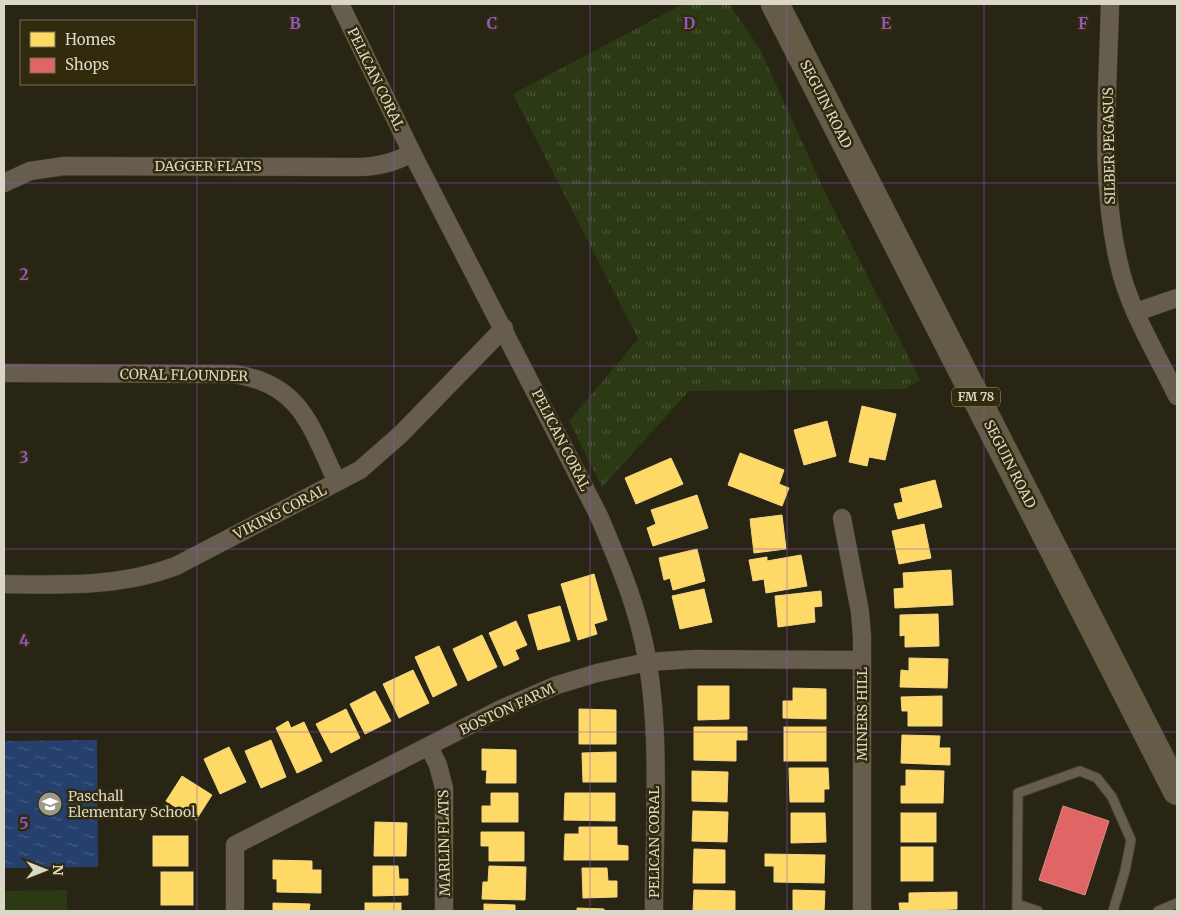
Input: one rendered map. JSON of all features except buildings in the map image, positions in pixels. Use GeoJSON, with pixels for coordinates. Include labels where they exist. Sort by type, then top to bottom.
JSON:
{"type":"FeatureCollection","features":[{"type":"Feature","properties":{"kind":"main road","name":"SEGUIN ROAD"},"geometry":{"type":"LineString","coordinates":[[774,4],[1177,791]]}},
{"type":"Feature","properties":{"kind":"street","name":"PELICAN CORAL"},"geometry":{"type":"LineString","coordinates":[[340,4],[412,153],[504,328],[599,516],[631,598],[647,662],[654,748],[654,911]]}},
{"type":"Feature","properties":{"kind":"street","name":"SILBER PEGASUS"},"geometry":{"type":"LineString","coordinates":[[1110,4],[1107,193],[1119,266],[1136,312],[1177,396]]}},
{"type":"Feature","properties":{"kind":"street","name":"DAGGER FLATS"},"geometry":{"type":"LineString","coordinates":[[4,184],[30,171],[64,166],[361,167],[380,166],[395,162],[412,153]]}},
{"type":"Feature","properties":{"kind":"street"},"geometry":{"type":"LineString","coordinates":[[1136,312],[1177,298]]}},
{"type":"Feature","properties":{"kind":"street","name":"VIKING CORAL"},"geometry":{"type":"LineString","coordinates":[[4,584],[113,583],[160,572],[337,482],[360,470],[381,453],[504,328]]}},
{"type":"Feature","properties":{"kind":"street","name":"CORAL FLOUNDER"},"geometry":{"type":"LineString","coordinates":[[4,374],[234,374],[265,381],[290,397],[301,410],[337,482]]}},
{"type":"Feature","properties":{"kind":"street","name":"MINERS HILL"},"geometry":{"type":"LineString","coordinates":[[842,518],[860,612],[862,660],[862,911]]}},
{"type":"Feature","properties":{"kind":"street","name":"BOSTON FARM"},"geometry":{"type":"LineString","coordinates":[[235,911],[235,845],[534,693],[597,673],[647,662],[695,659],[862,660]]}},
{"type":"Feature","properties":{"kind":"street","name":"MARLIN FLATS"},"geometry":{"type":"LineString","coordinates":[[430,747],[444,788],[444,911]]}},
{"type":"Feature","properties":{"kind":"lane"},"geometry":{"type":"LineString","coordinates":[[1038,911],[1017,908],[1018,793],[1080,771],[1097,778],[1112,797],[1131,840],[1125,871],[1113,911]]}},
{"type":"Feature","properties":{"kind":"lane"},"geometry":{"type":"LineString","coordinates":[[1158,911],[1177,903]]}},
{"type":"Feature","properties":{"kind":"green space"},"geometry":{"type":"Polygon","coordinates":[[[683,4],[729,4],[760,49],[823,188],[920,380],[905,389],[689,391],[602,487],[569,421],[638,339],[513,94],[683,4]]]}},
{"type":"Feature","properties":{"kind":"green space"},"geometry":{"type":"Polygon","coordinates":[[[67,890],[67,911],[4,911],[4,891],[67,890]]]}},
{"type":"Feature","properties":{"kind":"water","name":"Paschall Elementary School"},"geometry":{"type":"Polygon","coordinates":[[[97,740],[98,867],[4,868],[4,741],[97,740]]]}},
{"type":"Feature","properties":{"kind":"place","name":"Paschall Elementary School"},"geometry":{"type":"Point","coordinates":[50,804]}}]}
